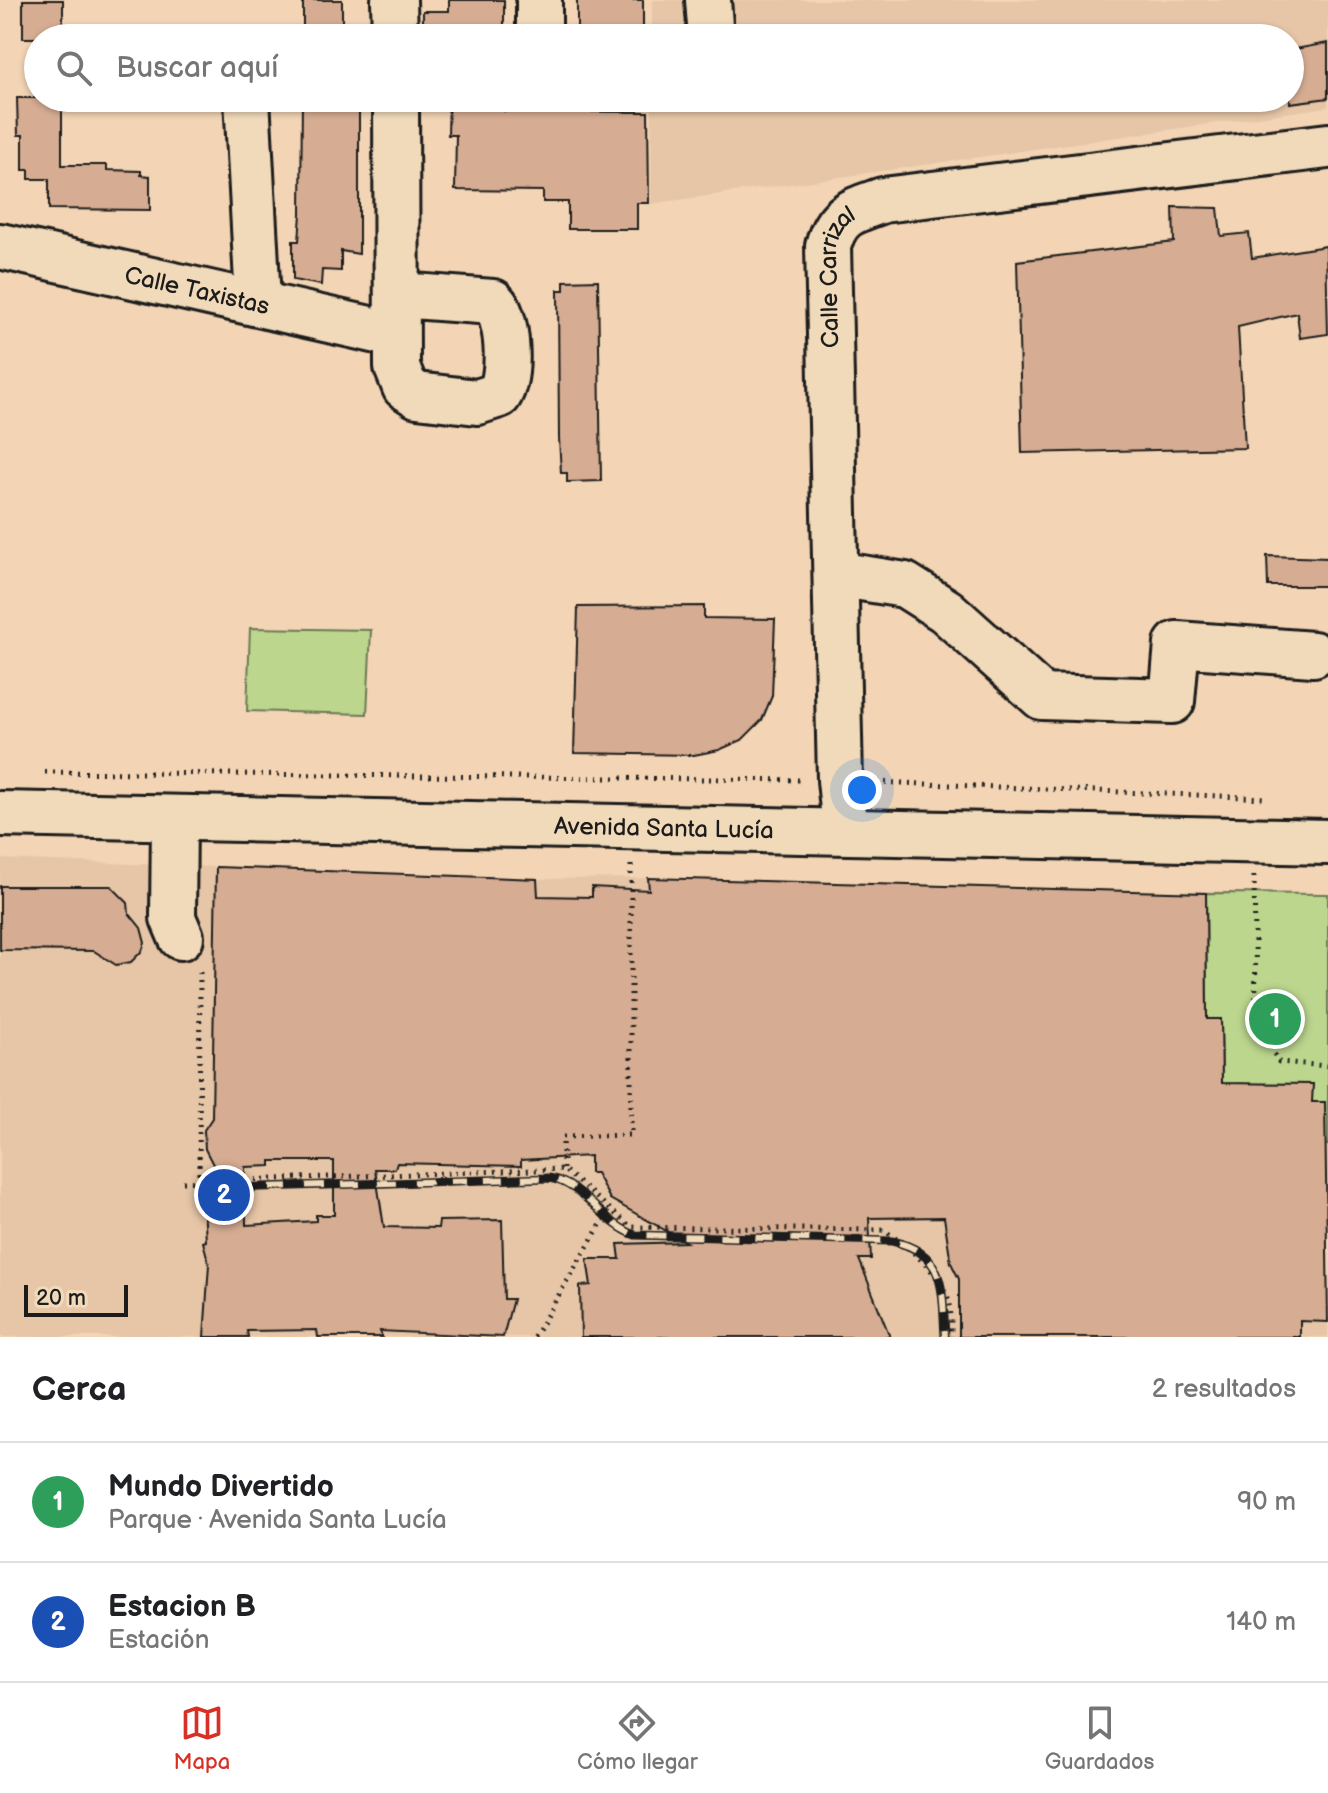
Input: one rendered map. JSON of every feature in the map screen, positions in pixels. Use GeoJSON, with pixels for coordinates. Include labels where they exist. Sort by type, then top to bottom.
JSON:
{"type":"FeatureCollection","features":[{"type":"Feature","properties":{"kind":"street"},"geometry":{"type":"LineString","coordinates":[[394,0],[395,24]]}},
{"type":"Feature","properties":{"kind":"street"},"geometry":{"type":"LineString","coordinates":[[539,0],[539,24]]}},
{"type":"Feature","properties":{"kind":"street"},"geometry":{"type":"LineString","coordinates":[[708,0],[710,24]]}},
{"type":"Feature","properties":{"kind":"street"},"geometry":{"type":"LineString","coordinates":[[248,112],[258,301]]}},
{"type":"Feature","properties":{"kind":"street","name":"Calle Taxistas"},"geometry":{"type":"LineString","coordinates":[[0,246],[258,301],[397,315],[396,112]]}},
{"type":"Feature","properties":{"kind":"street","name":"Calle Carrizal"},"geometry":{"type":"LineString","coordinates":[[845,829],[840,780],[828,246],[834,225],[856,210],[883,200],[1328,146]]}},
{"type":"Feature","properties":{"kind":"street"},"geometry":{"type":"LineString","coordinates":[[836,574],[905,585],[946,611],[1042,697],[1172,701],[1177,644],[1313,654]]}},
{"type":"Feature","properties":{"kind":"street","name":"Avenida Santa Lucía"},"geometry":{"type":"LineString","coordinates":[[0,814],[845,829],[1328,842]]}},
{"type":"Feature","properties":{"kind":"path"},"geometry":{"type":"LineString","coordinates":[[31,772],[840,780],[1281,799]]}},
{"type":"Feature","properties":{"kind":"path"},"geometry":{"type":"LineString","coordinates":[[563,1169],[563,1137],[631,1135],[631,827]]}},
{"type":"Feature","properties":{"kind":"path"},"geometry":{"type":"LineString","coordinates":[[1254,840],[1256,1001],[1268,1013],[1271,1049],[1279,1062],[1328,1066]]}},
{"type":"Feature","properties":{"kind":"path"},"geometry":{"type":"LineString","coordinates":[[199,1182],[200,962]]}},
{"type":"Feature","properties":{"kind":"path"},"geometry":{"type":"LineString","coordinates":[[183,1182],[563,1169],[631,1227],[884,1230],[907,1246],[931,1273],[950,1302],[951,1337]]}},
{"type":"Feature","properties":{"kind":"path"},"geometry":{"type":"LineString","coordinates":[[534,1337],[609,1210]]}},
{"type":"Feature","properties":{"kind":"shaded area"},"geometry":{"type":"Polygon","coordinates":[[[652,0],[1328,0],[1328,107],[1304,110],[1304,24],[652,24],[652,0]]]}},
{"type":"Feature","properties":{"kind":"shaded area"},"geometry":{"type":"Polygon","coordinates":[[[652,112],[1293,112],[651,204],[652,112]]]}},
{"type":"Feature","properties":{"kind":"shaded area"},"geometry":{"type":"Polygon","coordinates":[[[0,859],[537,879],[648,878],[1328,894],[1328,1337],[0,1337],[0,859]]]}},
{"type":"Feature","properties":{"kind":"green space"},"geometry":{"type":"Polygon","coordinates":[[[250,628],[371,630],[367,714],[247,711],[250,628]]]}},
{"type":"Feature","properties":{"kind":"green space"},"geometry":{"type":"Polygon","coordinates":[[[1206,893],[1328,894],[1328,1145],[1223,1144],[1221,1019],[1207,1019],[1206,893]]]}},
{"type":"Feature","properties":{"kind":"building"},"geometry":{"type":"Polygon","coordinates":[[[23,0],[63,0],[63,24],[24,24],[23,38],[23,0]]]}},
{"type":"Feature","properties":{"kind":"building"},"geometry":{"type":"Polygon","coordinates":[[[303,0],[342,0],[342,24],[303,24],[303,0]]]}},
{"type":"Feature","properties":{"kind":"building"},"geometry":{"type":"Polygon","coordinates":[[[449,0],[504,0],[504,24],[423,24],[423,11],[449,11],[449,0]]]}},
{"type":"Feature","properties":{"kind":"building"},"geometry":{"type":"Polygon","coordinates":[[[577,0],[643,0],[643,24],[577,24],[577,0]]]}},
{"type":"Feature","properties":{"kind":"building"},"geometry":{"type":"Polygon","coordinates":[[[1328,43],[1328,98],[1304,101],[1304,47],[1328,43]]]}},
{"type":"Feature","properties":{"kind":"building"},"geometry":{"type":"Polygon","coordinates":[[[17,98],[24,98],[24,112],[62,112],[62,165],[107,165],[107,170],[141,171],[141,175],[150,176],[150,210],[49,209],[49,179],[29,179],[29,170],[23,170],[23,135],[18,135],[17,98]]]}},
{"type":"Feature","properties":{"kind":"building"},"geometry":{"type":"Polygon","coordinates":[[[302,112],[359,112],[359,254],[341,251],[341,271],[322,270],[321,285],[293,280],[293,241],[299,241],[302,112]]]}},
{"type":"Feature","properties":{"kind":"building"},"geometry":{"type":"Polygon","coordinates":[[[449,112],[648,112],[649,203],[637,203],[637,229],[568,229],[568,202],[543,202],[543,191],[455,190],[456,135],[448,135],[449,112]]]}},
{"type":"Feature","properties":{"kind":"building"},"geometry":{"type":"Polygon","coordinates":[[[1173,207],[1218,208],[1221,236],[1249,233],[1252,258],[1326,246],[1328,334],[1300,338],[1297,313],[1238,327],[1245,448],[1022,453],[1017,261],[1174,242],[1173,207]]]}},
{"type":"Feature","properties":{"kind":"building"},"geometry":{"type":"Polygon","coordinates":[[[598,280],[601,481],[567,482],[567,473],[561,473],[559,438],[558,290],[564,290],[564,281],[598,280]]]}},
{"type":"Feature","properties":{"kind":"building"},"geometry":{"type":"Polygon","coordinates":[[[1267,556],[1328,558],[1328,586],[1268,586],[1267,556]]]}},
{"type":"Feature","properties":{"kind":"building"},"geometry":{"type":"Polygon","coordinates":[[[704,606],[704,618],[775,619],[772,696],[762,720],[742,740],[719,750],[694,755],[574,753],[578,607],[704,606]]]}},
{"type":"Feature","properties":{"kind":"building"},"geometry":{"type":"Polygon","coordinates":[[[216,867],[537,879],[538,896],[592,897],[592,887],[649,890],[648,878],[1206,893],[1207,1019],[1221,1019],[1222,1083],[1313,1084],[1312,1102],[1325,1102],[1328,1322],[1300,1321],[1300,1337],[959,1337],[959,1279],[951,1263],[944,1217],[869,1218],[871,1259],[859,1259],[890,1337],[581,1337],[580,1286],[591,1285],[587,1259],[620,1259],[618,1244],[686,1242],[610,1199],[596,1173],[590,1173],[590,1156],[521,1160],[521,1166],[397,1163],[395,1169],[375,1169],[384,1227],[438,1228],[439,1221],[502,1220],[504,1299],[513,1299],[503,1337],[380,1331],[382,1337],[318,1337],[317,1330],[247,1331],[248,1337],[204,1337],[209,1264],[203,1242],[206,1241],[203,1189],[225,1188],[205,1149],[204,1130],[212,1118],[216,867]],[[271,1161],[271,1166],[245,1167],[246,1225],[316,1221],[316,1215],[334,1215],[334,1161],[271,1161]]]}},
{"type":"Feature","properties":{"kind":"building"},"geometry":{"type":"Polygon","coordinates":[[[0,886],[111,886],[128,903],[129,913],[141,928],[145,943],[142,951],[131,962],[116,965],[94,951],[0,950],[0,886]]]}},
{"type":"Feature","properties":{"kind":"railway"},"geometry":{"type":"LineString","coordinates":[[198,1189],[549,1178],[572,1187],[612,1222],[635,1235],[892,1241],[923,1254],[932,1264],[941,1289],[945,1337]]}},
{"type":"Feature","properties":{"kind":"place","name":"Mundo Divertido"},"geometry":{"type":"Point","coordinates":[1275,1019]}},
{"type":"Feature","properties":{"kind":"place","name":"Estacion B"},"geometry":{"type":"Point","coordinates":[224,1195]}}]}
